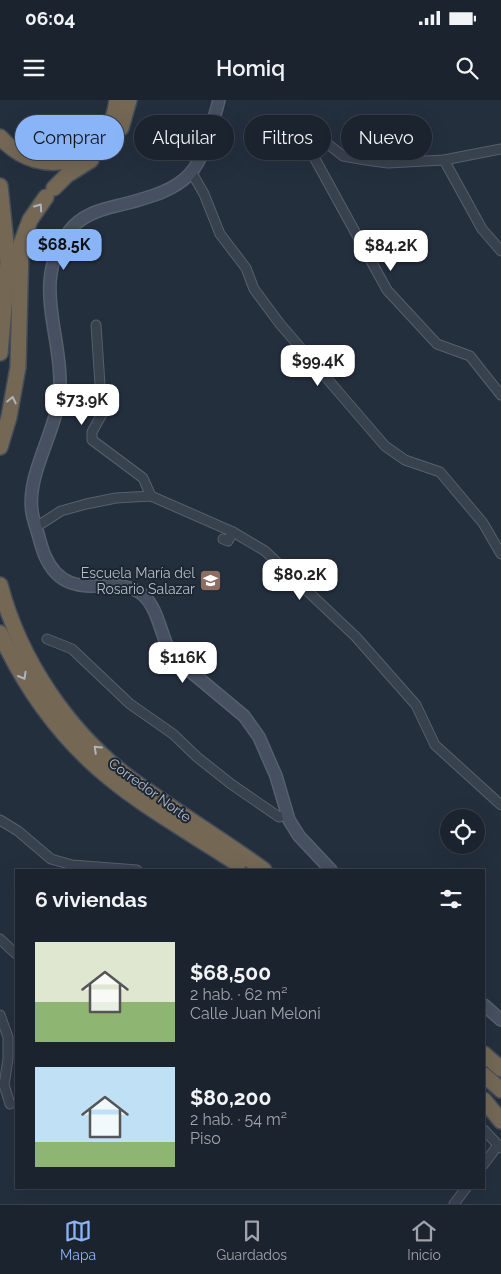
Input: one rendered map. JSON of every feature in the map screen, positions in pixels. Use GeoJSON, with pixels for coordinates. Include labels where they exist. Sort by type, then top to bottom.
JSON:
{"type":"FeatureCollection","features":[{"type":"Feature","properties":{"kind":"highway"},"geometry":{"type":"LineString","coordinates":[[0,137],[16,151],[32,159],[52,162],[73,159],[91,150],[105,136],[112,123],[117,100]]}},
{"type":"Feature","properties":{"kind":"highway"},"geometry":{"type":"LineString","coordinates":[[0,447],[12,402],[18,368],[21,244],[30,220],[50,192],[67,175],[95,158],[109,146],[122,126],[129,100]]}},
{"type":"Feature","properties":{"kind":"highway"},"geometry":{"type":"LineString","coordinates":[[0,186],[8,262],[0,353]]}},
{"type":"Feature","properties":{"kind":"highway","name":"Corredor Norte"},"geometry":{"type":"LineString","coordinates":[[0,585],[21,642],[46,687],[69,720],[99,751],[131,779],[263,869]]}},
{"type":"Feature","properties":{"kind":"highway","name":"Corredor Norte"},"geometry":{"type":"LineString","coordinates":[[0,633],[34,696],[60,729],[89,760],[122,787],[245,869]]}},
{"type":"Feature","properties":{"kind":"highway"},"geometry":{"type":"LineString","coordinates":[[485,1055],[501,1069]]}},
{"type":"Feature","properties":{"kind":"highway"},"geometry":{"type":"LineString","coordinates":[[485,1076],[501,1090]]}},
{"type":"Feature","properties":{"kind":"highway"},"geometry":{"type":"LineString","coordinates":[[485,1101],[501,1121]]}},
{"type":"Feature","properties":{"kind":"main road"},"geometry":{"type":"LineString","coordinates":[[219,100],[207,145],[201,160],[192,173],[167,191],[88,215],[72,228],[61,243],[52,263],[49,285],[60,387],[57,410],[36,474],[32,493],[32,511],[45,556],[57,572],[70,584],[136,590],[151,604],[166,646],[172,656],[244,716],[258,738],[276,776],[287,814],[299,836],[330,869]]}},
{"type":"Feature","properties":{"kind":"main road"},"geometry":{"type":"LineString","coordinates":[[485,1006],[501,1020]]}},
{"type":"Feature","properties":{"kind":"street"},"geometry":{"type":"LineString","coordinates":[[501,149],[444,160],[388,163],[343,156],[300,122],[308,148],[387,290],[437,344],[470,356],[501,395]]}},
{"type":"Feature","properties":{"kind":"street"},"geometry":{"type":"LineString","coordinates":[[444,160],[482,229],[501,251]]}},
{"type":"Feature","properties":{"kind":"street"},"geometry":{"type":"LineString","coordinates":[[192,173],[204,194],[220,234],[246,268],[254,289],[280,324],[385,446],[405,460],[440,472],[483,523],[501,554]]}},
{"type":"Feature","properties":{"kind":"street"},"geometry":{"type":"LineString","coordinates":[[96,325],[102,414],[92,432],[92,440],[143,478],[151,496]]}},
{"type":"Feature","properties":{"kind":"street"},"geometry":{"type":"LineString","coordinates":[[36,527],[61,511],[86,504],[116,498],[151,496],[233,532],[265,551],[356,637],[416,705],[435,745],[501,805]]}},
{"type":"Feature","properties":{"kind":"street"},"geometry":{"type":"LineString","coordinates":[[223,539],[228,541],[233,532]]}},
{"type":"Feature","properties":{"kind":"street"},"geometry":{"type":"LineString","coordinates":[[47,639],[72,649],[130,704],[173,734],[197,757],[231,784],[278,817],[287,814]]}},
{"type":"Feature","properties":{"kind":"street"},"geometry":{"type":"LineString","coordinates":[[0,820],[18,831],[51,859],[72,865],[123,869]]}},
{"type":"Feature","properties":{"kind":"street"},"geometry":{"type":"LineString","coordinates":[[0,939],[15,953]]}},
{"type":"Feature","properties":{"kind":"street"},"geometry":{"type":"LineString","coordinates":[[0,1015],[8,1037],[8,1059],[4,1085],[10,1104]]}},
{"type":"Feature","properties":{"kind":"street"},"geometry":{"type":"LineString","coordinates":[[485,1131],[500,1146],[485,1163]]}},
{"type":"Feature","properties":{"kind":"street"},"geometry":{"type":"LineString","coordinates":[[454,1204],[465,1189]]}},
{"type":"Feature","properties":{"kind":"place","name":"Escuela María del Rosario Salazar"},"geometry":{"type":"Point","coordinates":[211,581]}}]}
